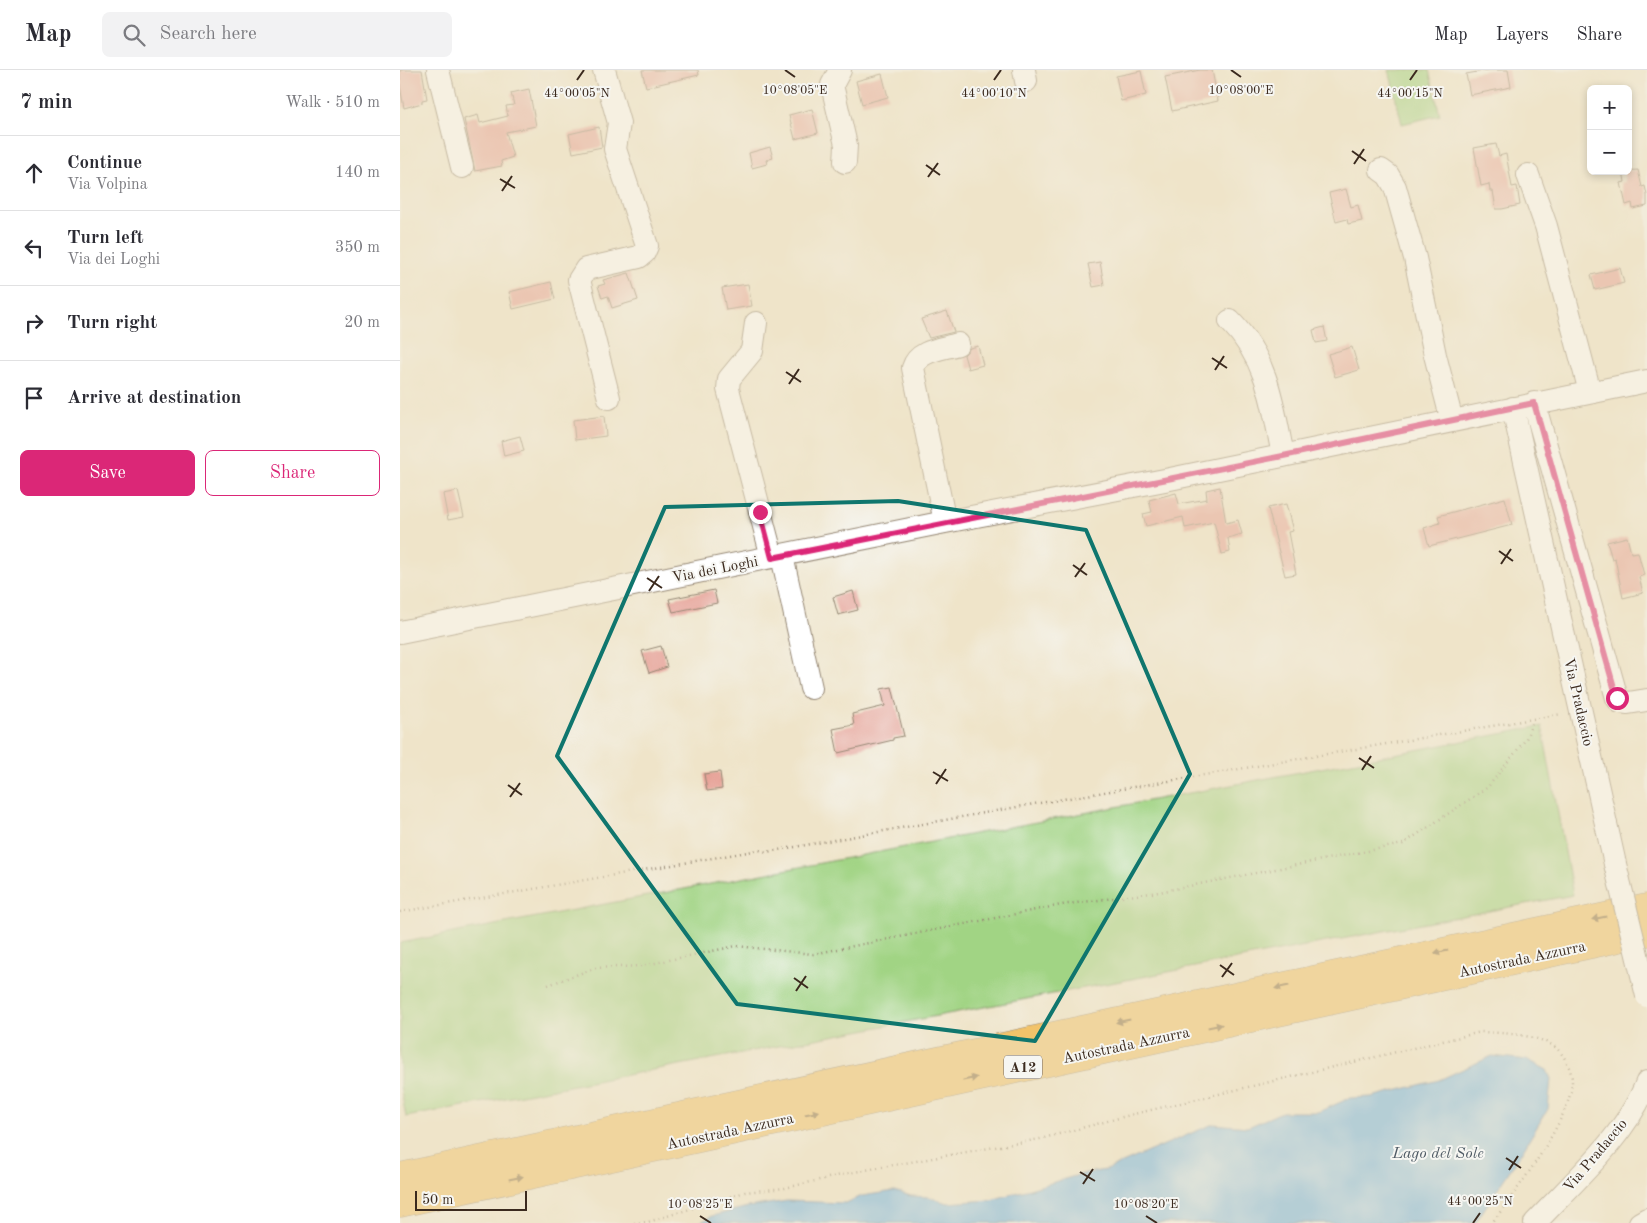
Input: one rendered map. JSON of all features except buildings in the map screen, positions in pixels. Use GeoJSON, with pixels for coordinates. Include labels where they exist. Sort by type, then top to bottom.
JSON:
{"type":"FeatureCollection","features":[{"type":"Feature","properties":{"kind":"highway","name":"Autostrada Azzurra"},"geometry":{"type":"LineString","coordinates":[[400,1177],[1647,908]]}},
{"type":"Feature","properties":{"kind":"highway","name":"Autostrada Azzurra"},"geometry":{"type":"LineString","coordinates":[[400,1203],[1647,932]]}},
{"type":"Feature","properties":{"kind":"street"},"geometry":{"type":"LineString","coordinates":[[438,70],[462,167]]}},
{"type":"Feature","properties":{"kind":"street"},"geometry":{"type":"LineString","coordinates":[[604,70],[619,123],[615,149],[647,246],[644,253],[639,257],[590,268],[580,276],[580,284],[609,398]]}},
{"type":"Feature","properties":{"kind":"street"},"geometry":{"type":"LineString","coordinates":[[840,70],[832,85],[846,145],[846,162]]}},
{"type":"Feature","properties":{"kind":"street"},"geometry":{"type":"LineString","coordinates":[[1381,170],[1388,175],[1395,187],[1415,258],[1435,355],[1452,421]]}},
{"type":"Feature","properties":{"kind":"street"},"geometry":{"type":"LineString","coordinates":[[1528,175],[1546,226],[1590,392]]}},
{"type":"Feature","properties":{"kind":"street"},"geometry":{"type":"LineString","coordinates":[[1230,321],[1242,334],[1263,367],[1283,456]]}},
{"type":"Feature","properties":{"kind":"street"},"geometry":{"type":"LineString","coordinates":[[756,323],[752,351],[729,379],[728,389],[777,557],[811,688]]}},
{"type":"Feature","properties":{"kind":"street"},"geometry":{"type":"LineString","coordinates":[[945,522],[913,368],[915,361],[920,355],[958,344]]}},
{"type":"Feature","properties":{"kind":"street","name":"Via dei Loghi"},"geometry":{"type":"LineString","coordinates":[[400,632],[1283,456],[1647,381]]}},
{"type":"Feature","properties":{"kind":"street"},"geometry":{"type":"LineString","coordinates":[[1524,405],[1617,698],[1620,702],[1628,704],[1647,700]]}},
{"type":"Feature","properties":{"kind":"street","name":"Via Pradaccio"},"geometry":{"type":"LineString","coordinates":[[1524,405],[1615,864],[1647,996]]}},
{"type":"Feature","properties":{"kind":"street","name":"Via Pradaccio"},"geometry":{"type":"LineString","coordinates":[[1535,1223],[1607,1145],[1641,1096],[1647,1082]]}},
{"type":"Feature","properties":{"kind":"street"},"geometry":{"type":"LineString","coordinates":[[1640,1223],[1647,1219]]}},
{"type":"Feature","properties":{"kind":"path"},"geometry":{"type":"LineString","coordinates":[[400,912],[759,850],[767,852],[1034,804],[1569,713]]}},
{"type":"Feature","properties":{"kind":"path"},"geometry":{"type":"LineString","coordinates":[[548,985],[595,968],[641,966],[736,946],[813,954],[1061,906],[1159,892],[1403,844],[1488,787],[1526,739],[1533,720]]}},
{"type":"Feature","properties":{"kind":"path"},"geometry":{"type":"LineString","coordinates":[[634,1223],[648,1222],[745,1192],[785,1188],[854,1172],[1040,1139],[1134,1114],[1481,1032],[1530,1038],[1556,1048],[1568,1063],[1572,1080],[1568,1103],[1550,1137],[1492,1223]]}},
{"type":"Feature","properties":{"kind":"highlighted area"},"geometry":{"type":"Polygon","coordinates":[[[898,501],[1086,530],[1190,774],[1035,1041],[737,1004],[557,756],[665,507],[898,501]]]}},
{"type":"Feature","properties":{"kind":"green space"},"geometry":{"type":"Polygon","coordinates":[[[1389,70],[1429,70],[1440,115],[1402,124],[1389,70]]]}},
{"type":"Feature","properties":{"kind":"green space"},"geometry":{"type":"Polygon","coordinates":[[[1542,726],[1573,895],[406,1117],[400,1085],[400,943],[1542,726]]]}},
{"type":"Feature","properties":{"kind":"water","name":"Lago del Sole"},"geometry":{"type":"Polygon","coordinates":[[[1492,1056],[1528,1060],[1547,1070],[1551,1079],[1548,1109],[1475,1223],[699,1223],[712,1216],[748,1207],[787,1201],[846,1203],[862,1196],[894,1191],[911,1196],[928,1197],[947,1203],[991,1200],[1086,1173],[1106,1170],[1213,1124],[1248,1127],[1282,1112],[1318,1112],[1350,1098],[1371,1097],[1439,1080],[1492,1056]]]}},
{"type":"Feature","properties":{"kind":"route"},"geometry":{"type":"LineString","coordinates":[[760,512],[772,558],[945,522],[1170,479],[1534,403],[1617,698]]}}]}
